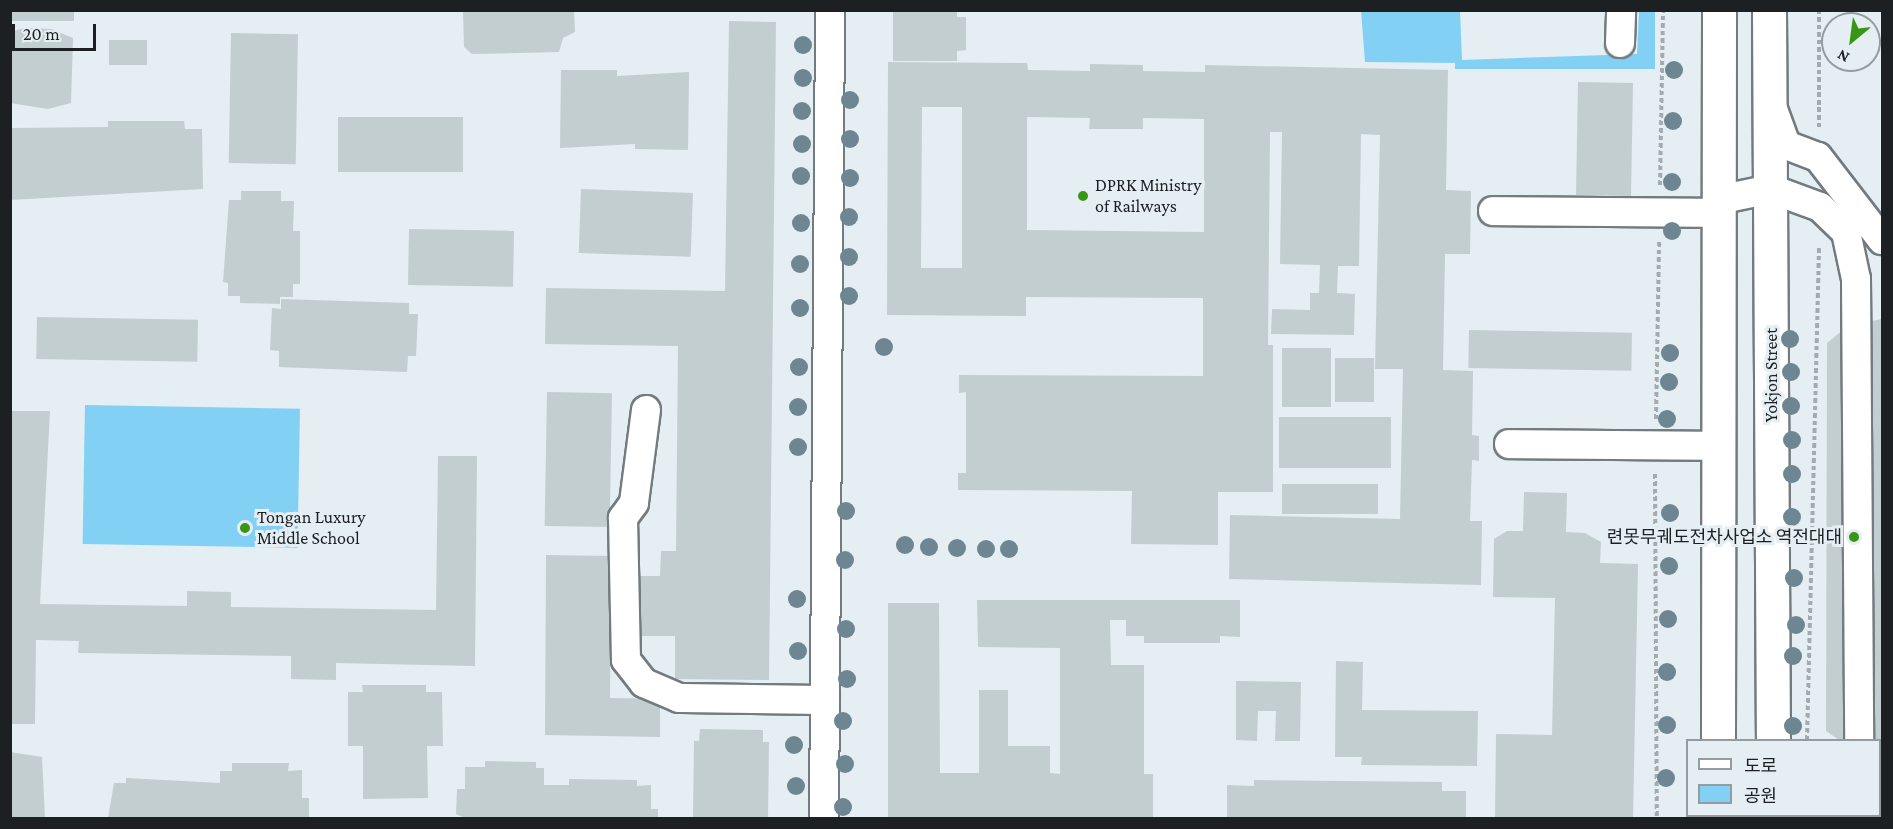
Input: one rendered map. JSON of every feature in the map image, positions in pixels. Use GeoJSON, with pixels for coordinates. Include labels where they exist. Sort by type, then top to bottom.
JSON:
{"type":"FeatureCollection","features":[{"type":"Feature","properties":{"kind":"main road"},"geometry":{"type":"LineString","coordinates":[[1718,739],[1719,10]]}},
{"type":"Feature","properties":{"kind":"main road","name":"Yokjon Street"},"geometry":{"type":"LineString","coordinates":[[1769,10],[1773,739]]}},
{"type":"Feature","properties":{"kind":"street"},"geometry":{"type":"LineString","coordinates":[[824,819],[830,10]]}},
{"type":"Feature","properties":{"kind":"street"},"geometry":{"type":"LineString","coordinates":[[1620,43],[1621,10]]}},
{"type":"Feature","properties":{"kind":"street"},"geometry":{"type":"LineString","coordinates":[[1771,104],[1786,145],[1818,157],[1882,240]]}},
{"type":"Feature","properties":{"kind":"street"},"geometry":{"type":"LineString","coordinates":[[1493,211],[1718,207],[1771,189],[1820,207],[1846,232],[1856,279],[1859,739]]}},
{"type":"Feature","properties":{"kind":"street"},"geometry":{"type":"LineString","coordinates":[[646,410],[634,503],[623,518],[626,660],[644,683],[679,698],[825,700]]}},
{"type":"Feature","properties":{"kind":"street"},"geometry":{"type":"LineString","coordinates":[[1509,444],[1718,446]]}},
{"type":"Feature","properties":{"kind":"path"},"geometry":{"type":"LineString","coordinates":[[1818,157],[1819,10]]}},
{"type":"Feature","properties":{"kind":"path"},"geometry":{"type":"LineString","coordinates":[[1807,739],[1820,207]]}},
{"type":"Feature","properties":{"kind":"green space"},"geometry":{"type":"Polygon","coordinates":[[[1361,11],[1460,11],[1462,60],[1637,54],[1639,11],[1655,11],[1655,69],[1455,69],[1455,63],[1365,62],[1361,11]]]}},
{"type":"Feature","properties":{"kind":"green space"},"geometry":{"type":"Polygon","coordinates":[[[85,405],[300,409],[298,548],[83,544],[85,405]]]}},
{"type":"Feature","properties":{"kind":"building"},"geometry":{"type":"Polygon","coordinates":[[[10,10],[74,10],[74,21],[10,21],[10,10]]]}},
{"type":"Feature","properties":{"kind":"building"},"geometry":{"type":"Polygon","coordinates":[[[463,10],[574,10],[575,32],[563,38],[559,52],[472,54],[464,47],[463,10]]]}},
{"type":"Feature","properties":{"kind":"building"},"geometry":{"type":"Polygon","coordinates":[[[893,10],[957,10],[957,17],[966,17],[966,50],[957,51],[957,61],[893,61],[893,10]]]}},
{"type":"Feature","properties":{"kind":"building"},"geometry":{"type":"Polygon","coordinates":[[[729,21],[776,22],[769,680],[675,679],[675,636],[629,636],[630,576],[660,576],[661,551],[676,551],[678,346],[545,344],[546,288],[725,291],[729,21]]]}},
{"type":"Feature","properties":{"kind":"building"},"geometry":{"type":"Polygon","coordinates":[[[24,28],[51,29],[73,38],[71,103],[48,109],[10,103],[11,32],[24,28]]]}},
{"type":"Feature","properties":{"kind":"building"},"geometry":{"type":"Polygon","coordinates":[[[231,33],[298,34],[296,164],[229,163],[231,33]]]}},
{"type":"Feature","properties":{"kind":"building"},"geometry":{"type":"Polygon","coordinates":[[[109,40],[147,40],[147,65],[109,65],[109,40]]]}},
{"type":"Feature","properties":{"kind":"building"},"geometry":{"type":"Polygon","coordinates":[[[888,62],[1027,63],[1028,70],[1090,71],[1090,64],[1143,65],[1143,71],[1205,72],[1205,65],[1448,70],[1446,190],[1471,191],[1470,254],[1445,254],[1443,370],[1473,371],[1472,435],[1479,436],[1479,461],[1472,460],[1470,521],[1482,521],[1481,585],[1229,579],[1230,515],[1400,519],[1403,369],[1375,369],[1380,135],[1361,134],[1359,266],[1338,266],[1337,293],[1355,294],[1354,335],[1271,334],[1272,309],[1310,310],[1310,293],[1319,293],[1320,265],[1280,264],[1282,132],[1270,132],[1268,345],[1273,345],[1273,492],[1218,492],[1218,545],[1131,544],[1132,491],[958,490],[958,473],[966,473],[966,392],[959,393],[959,375],[1203,376],[1203,298],[1026,297],[1026,316],[887,315],[888,62]],[[922,107],[921,268],[962,268],[962,107],[922,107]],[[1027,117],[1027,230],[1204,232],[1204,119],[1143,118],[1143,129],[1089,129],[1090,118],[1027,117]]]}},
{"type":"Feature","properties":{"kind":"building"},"geometry":{"type":"Polygon","coordinates":[[[561,70],[617,70],[617,76],[689,72],[688,150],[635,149],[635,144],[560,148],[561,70]]]}},
{"type":"Feature","properties":{"kind":"building"},"geometry":{"type":"Polygon","coordinates":[[[1578,82],[1633,83],[1631,196],[1576,195],[1578,82]]]}},
{"type":"Feature","properties":{"kind":"building"},"geometry":{"type":"Polygon","coordinates":[[[338,117],[463,117],[463,172],[338,172],[338,117]]]}},
{"type":"Feature","properties":{"kind":"building"},"geometry":{"type":"Polygon","coordinates":[[[108,121],[184,121],[185,129],[202,129],[203,189],[10,200],[10,128],[108,127],[108,121]]]}},
{"type":"Feature","properties":{"kind":"building"},"geometry":{"type":"Polygon","coordinates":[[[581,189],[693,193],[691,257],[579,253],[581,189]]]}},
{"type":"Feature","properties":{"kind":"building"},"geometry":{"type":"Polygon","coordinates":[[[241,191],[281,191],[281,201],[294,201],[293,231],[300,231],[300,284],[293,284],[293,297],[280,297],[280,304],[240,303],[240,296],[228,296],[228,283],[223,282],[229,200],[241,200],[241,191]]]}},
{"type":"Feature","properties":{"kind":"building"},"geometry":{"type":"Polygon","coordinates":[[[409,229],[514,231],[513,287],[408,285],[409,229]]]}},
{"type":"Feature","properties":{"kind":"building"},"geometry":{"type":"Polygon","coordinates":[[[281,299],[409,303],[409,314],[418,314],[416,356],[408,356],[407,372],[279,367],[279,351],[270,350],[272,308],[281,309],[281,299]]]}},
{"type":"Feature","properties":{"kind":"building"},"geometry":{"type":"Polygon","coordinates":[[[37,317],[198,320],[197,362],[36,359],[37,317]]]}},
{"type":"Feature","properties":{"kind":"building","name":"련못무궤도전차사업소 역전대대"},"geometry":{"type":"Polygon","coordinates":[[[1882,319],[1882,761],[1881,739],[1838,739],[1826,731],[1827,343],[1848,326],[1882,319]]]}},
{"type":"Feature","properties":{"kind":"building"},"geometry":{"type":"Polygon","coordinates":[[[1469,330],[1632,333],[1631,371],[1468,368],[1469,330]]]}},
{"type":"Feature","properties":{"kind":"building"},"geometry":{"type":"Polygon","coordinates":[[[1282,348],[1331,348],[1331,407],[1282,407],[1282,348]]]}},
{"type":"Feature","properties":{"kind":"building"},"geometry":{"type":"Polygon","coordinates":[[[1335,358],[1374,358],[1374,402],[1335,402],[1335,358]]]}},
{"type":"Feature","properties":{"kind":"building"},"geometry":{"type":"Polygon","coordinates":[[[547,392],[612,393],[610,527],[545,526],[547,392]]]}},
{"type":"Feature","properties":{"kind":"building"},"geometry":{"type":"Polygon","coordinates":[[[10,411],[50,411],[40,604],[187,606],[187,591],[231,592],[231,607],[436,610],[438,456],[477,456],[475,666],[336,663],[336,680],[291,679],[291,656],[78,653],[79,641],[36,640],[35,724],[10,724],[10,411]]]}},
{"type":"Feature","properties":{"kind":"building"},"geometry":{"type":"Polygon","coordinates":[[[1279,417],[1391,417],[1391,468],[1279,468],[1279,417]]]}},
{"type":"Feature","properties":{"kind":"building"},"geometry":{"type":"Polygon","coordinates":[[[1282,484],[1378,484],[1378,514],[1282,514],[1282,484]]]}},
{"type":"Feature","properties":{"kind":"building"},"geometry":{"type":"Polygon","coordinates":[[[1524,492],[1567,493],[1566,532],[1585,533],[1601,542],[1600,563],[1638,564],[1633,818],[1495,818],[1496,734],[1552,735],[1555,598],[1493,597],[1494,539],[1507,531],[1523,531],[1524,492]]]}},
{"type":"Feature","properties":{"kind":"building"},"geometry":{"type":"Polygon","coordinates":[[[546,555],[611,556],[610,698],[660,699],[660,737],[545,735],[546,555]]]}},
{"type":"Feature","properties":{"kind":"building"},"geometry":{"type":"Polygon","coordinates":[[[977,600],[1240,600],[1240,637],[1220,636],[1220,643],[1144,643],[1144,636],[1126,636],[1126,620],[1110,620],[1111,665],[1144,665],[1144,774],[1153,774],[1153,818],[888,818],[888,603],[939,603],[940,773],[979,773],[979,690],[1008,690],[1008,746],[1050,746],[1050,773],[1060,774],[1060,648],[978,647],[977,600]]]}},
{"type":"Feature","properties":{"kind":"building"},"geometry":{"type":"Polygon","coordinates":[[[1336,661],[1363,662],[1362,710],[1478,711],[1477,766],[1361,765],[1362,757],[1335,757],[1336,661]]]}},
{"type":"Feature","properties":{"kind":"building"},"geometry":{"type":"Polygon","coordinates":[[[1236,681],[1301,682],[1300,741],[1275,741],[1276,711],[1258,711],[1257,741],[1236,740],[1236,681]]]}},
{"type":"Feature","properties":{"kind":"building"},"geometry":{"type":"Polygon","coordinates":[[[362,685],[426,685],[426,692],[442,692],[443,746],[427,746],[428,798],[363,799],[363,746],[348,746],[348,692],[363,692],[362,685]]]}},
{"type":"Feature","properties":{"kind":"building"},"geometry":{"type":"Polygon","coordinates":[[[700,729],[763,730],[763,742],[769,742],[768,818],[693,818],[694,741],[699,741],[700,729]]]}},
{"type":"Feature","properties":{"kind":"building"},"geometry":{"type":"Polygon","coordinates":[[[10,752],[42,757],[45,818],[10,818],[10,752]]]}},
{"type":"Feature","properties":{"kind":"building"},"geometry":{"type":"Polygon","coordinates":[[[485,761],[536,762],[536,768],[544,768],[544,785],[569,785],[569,779],[637,780],[637,786],[651,785],[651,809],[658,809],[658,818],[465,818],[456,814],[457,789],[465,789],[465,767],[485,767],[485,761]]]}},
{"type":"Feature","properties":{"kind":"building"},"geometry":{"type":"Polygon","coordinates":[[[232,763],[289,763],[288,771],[302,770],[302,798],[309,798],[309,817],[108,818],[114,783],[126,783],[126,778],[220,783],[220,771],[232,771],[232,763]]]}},
{"type":"Feature","properties":{"kind":"building"},"geometry":{"type":"Polygon","coordinates":[[[1254,780],[1442,782],[1442,791],[1466,791],[1466,818],[1227,818],[1227,785],[1254,786],[1254,780]]]}},
{"type":"Feature","properties":{"kind":"place","name":"DPRK Ministry of Railways"},"geometry":{"type":"Point","coordinates":[1083,196]}},
{"type":"Feature","properties":{"kind":"place","name":"Tongan Luxury Middle School"},"geometry":{"type":"Point","coordinates":[245,528]}},
{"type":"Feature","properties":{"kind":"place","name":"련못무궤도전차사업소 역전대대"},"geometry":{"type":"Point","coordinates":[1854,537]}}]}
